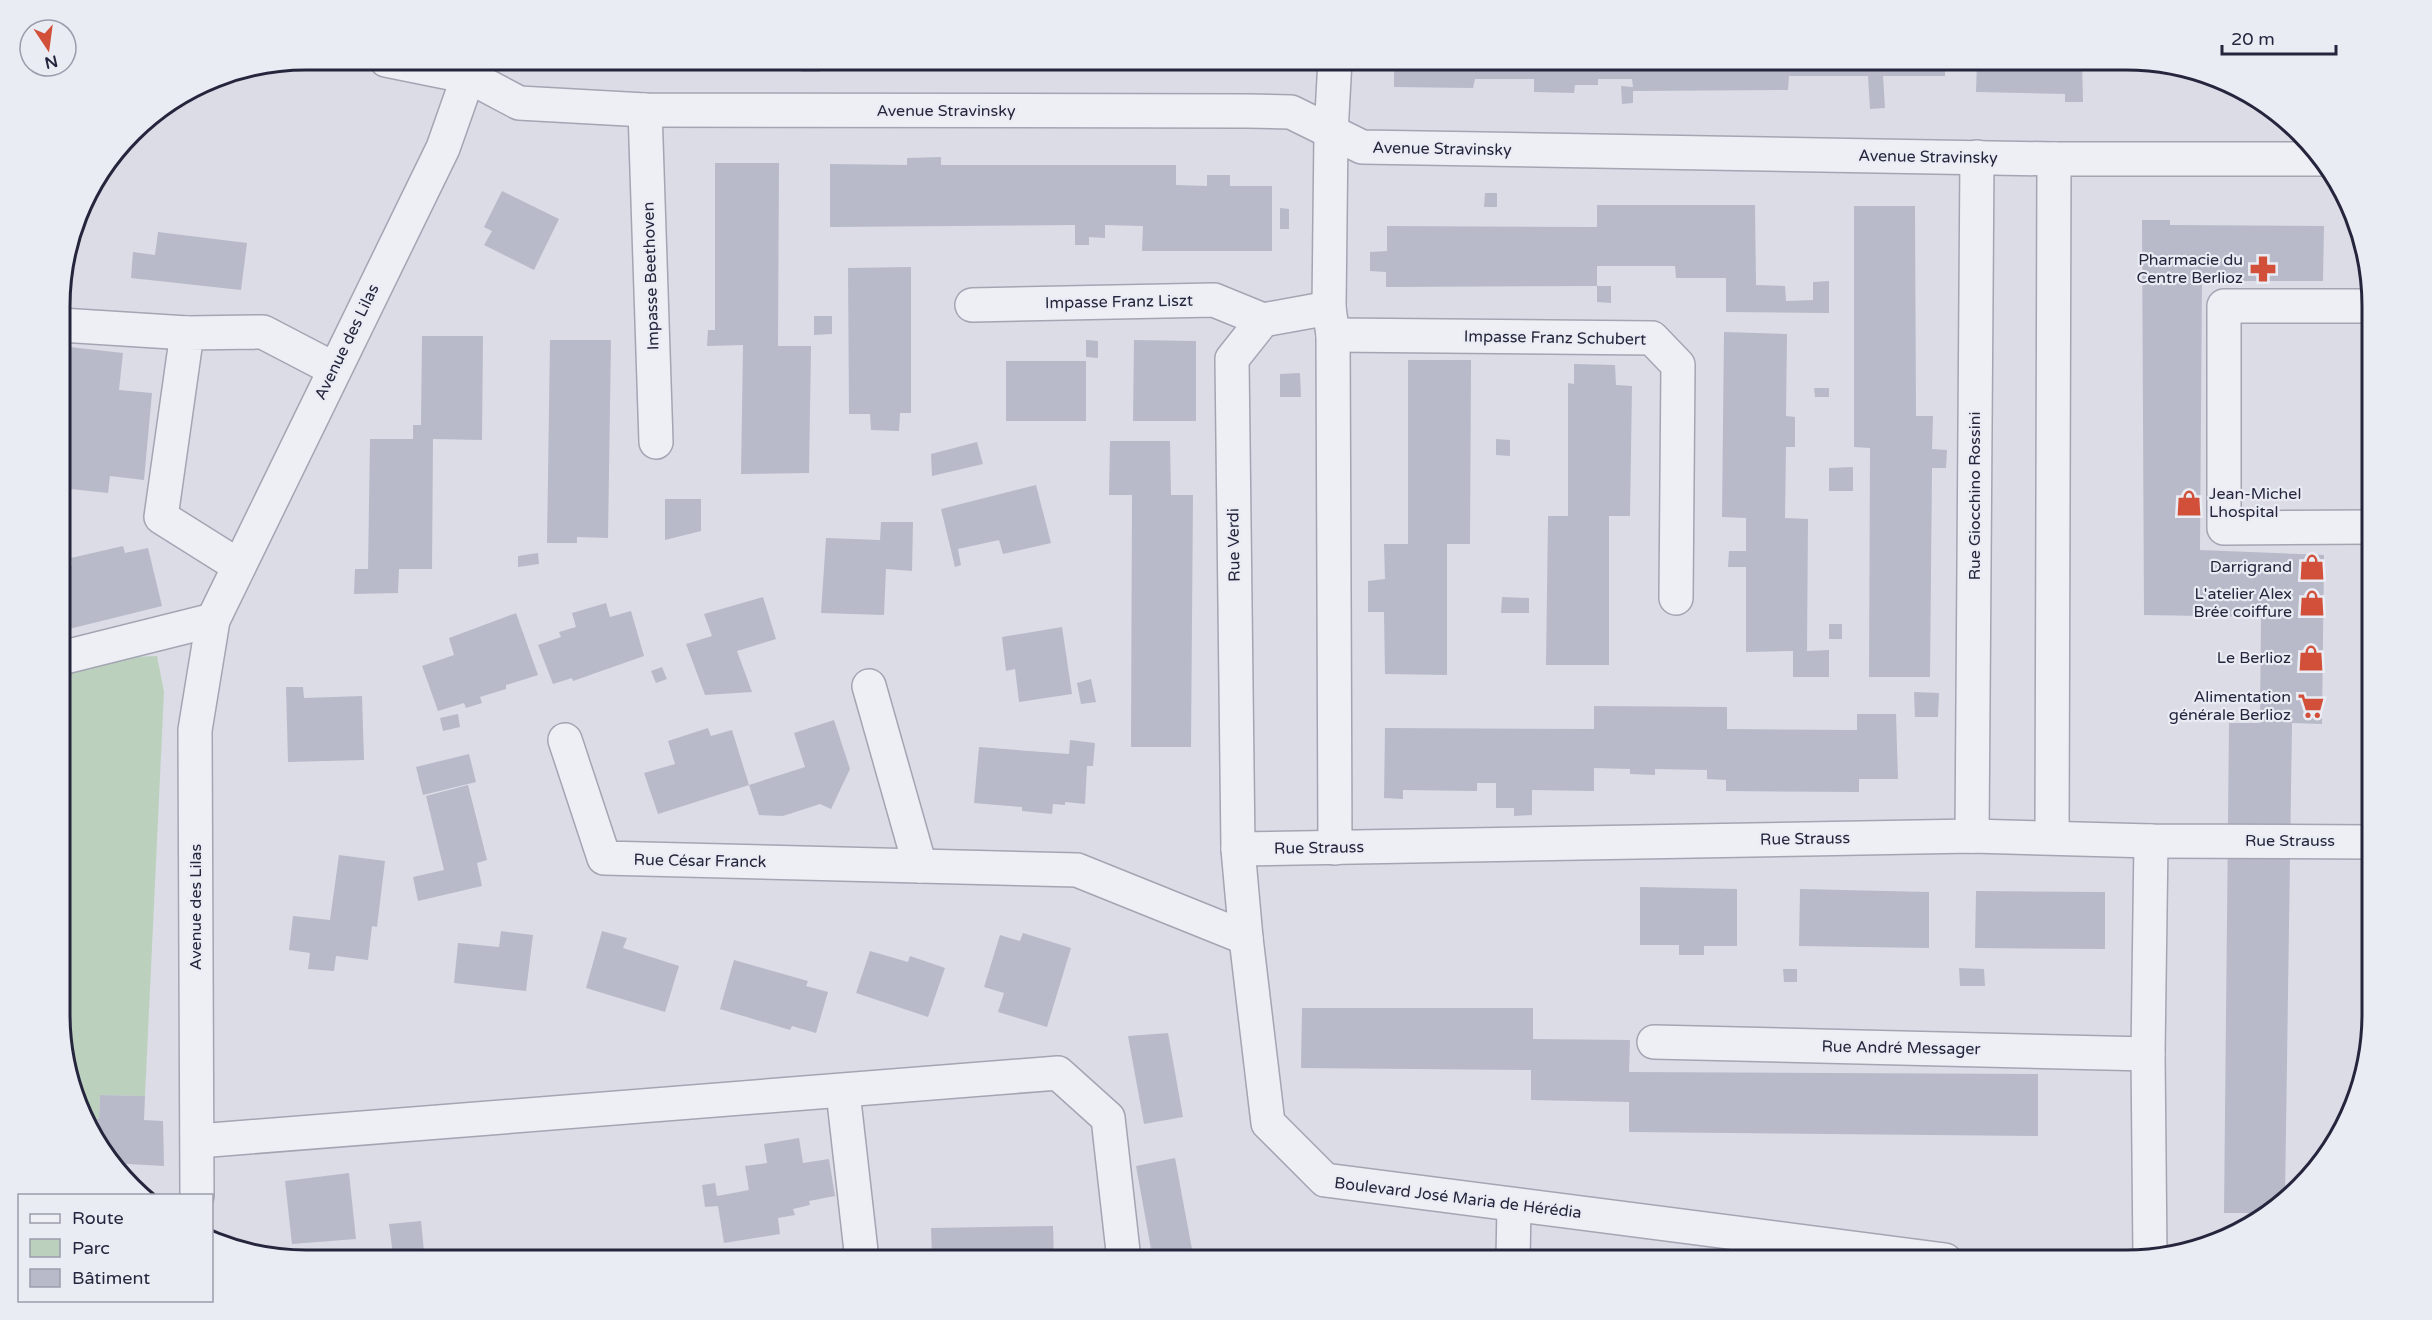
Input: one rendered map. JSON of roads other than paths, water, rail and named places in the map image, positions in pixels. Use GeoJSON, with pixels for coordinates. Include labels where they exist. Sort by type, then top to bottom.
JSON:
{"type":"FeatureCollection","features":[{"type":"Feature","properties":{"kind":"street","name":"Avenue des Lilas"},"geometry":{"type":"LineString","coordinates":[[197,1194],[195,730],[213,620],[443,148],[471,70]]}},
{"type":"Feature","properties":{"kind":"street","name":"Avenue Stravinsky"},"geometry":{"type":"LineString","coordinates":[[475,70],[519,103],[645,110],[1291,112],[1362,147],[2054,159],[2310,159]]}},
{"type":"Feature","properties":{"kind":"street"},"geometry":{"type":"LineString","coordinates":[[1334,70],[1331,133],[1331,321],[1335,848]]}},
{"type":"Feature","properties":{"kind":"street","name":"Impasse Beethoven"},"geometry":{"type":"LineString","coordinates":[[645,110],[657,442]]}},
{"type":"Feature","properties":{"kind":"street","name":"Rue Giocchino Rossini"},"geometry":{"type":"LineString","coordinates":[[1972,836],[1977,157]]}},
{"type":"Feature","properties":{"kind":"street"},"geometry":{"type":"LineString","coordinates":[[2052,837],[2054,159]]}},
{"type":"Feature","properties":{"kind":"street","name":"Impasse Franz Liszt"},"geometry":{"type":"LineString","coordinates":[[972,305],[1214,300],[1263,320]]}},
{"type":"Feature","properties":{"kind":"street"},"geometry":{"type":"LineString","coordinates":[[2362,306],[2224,306],[2224,528],[2362,527]]}},
{"type":"Feature","properties":{"kind":"street"},"geometry":{"type":"LineString","coordinates":[[1263,320],[1331,321]]}},
{"type":"Feature","properties":{"kind":"street","name":"Rue Verdi"},"geometry":{"type":"LineString","coordinates":[[1238,849],[1232,359],[1263,320]]}},
{"type":"Feature","properties":{"kind":"street","name":"Impasse Franz Schubert"},"geometry":{"type":"LineString","coordinates":[[1331,321],[1652,338],[1678,365],[1676,598]]}},
{"type":"Feature","properties":{"kind":"street"},"geometry":{"type":"LineString","coordinates":[[70,326],[187,333],[263,332],[334,369]]}},
{"type":"Feature","properties":{"kind":"street"},"geometry":{"type":"LineString","coordinates":[[187,333],[161,517],[239,566]]}},
{"type":"Feature","properties":{"kind":"street"},"geometry":{"type":"LineString","coordinates":[[70,656],[213,620]]}},
{"type":"Feature","properties":{"kind":"street"},"geometry":{"type":"LineString","coordinates":[[869,686],[920,866]]}},
{"type":"Feature","properties":{"kind":"street","name":"Rue César Franck"},"geometry":{"type":"LineString","coordinates":[[564,740],[604,858],[1077,870],[1246,938]]}},
{"type":"Feature","properties":{"kind":"street","name":"Rue Strauss"},"geometry":{"type":"LineString","coordinates":[[1238,849],[1972,836],[2151,841],[2362,842]]}},
{"type":"Feature","properties":{"kind":"street"},"geometry":{"type":"LineString","coordinates":[[2150,1248],[2148,1054],[2151,841]]}},
{"type":"Feature","properties":{"kind":"street","name":"Boulevard José Maria de Hérédia"},"geometry":{"type":"LineString","coordinates":[[1238,849],[1268,1122],[1325,1180],[1867,1250]]}},
{"type":"Feature","properties":{"kind":"street","name":"Rue André Messager"},"geometry":{"type":"LineString","coordinates":[[1654,1042],[2148,1054]]}},
{"type":"Feature","properties":{"kind":"street"},"geometry":{"type":"LineString","coordinates":[[198,1141],[843,1092],[1058,1073],[1108,1118],[1123,1250]]}},
{"type":"Feature","properties":{"kind":"street"},"geometry":{"type":"LineString","coordinates":[[843,1092],[861,1250]]}},
{"type":"Feature","properties":{"kind":"street"},"geometry":{"type":"LineString","coordinates":[[1513,1250],[1514,1205]]}},
{"type":"Feature","properties":{"kind":"place","name":"Pharmacie du Centre Berlioz"},"geometry":{"type":"Point","coordinates":[2263,269]}},
{"type":"Feature","properties":{"kind":"place","name":"Jean-Michel Lhospital"},"geometry":{"type":"Point","coordinates":[2189,503]}},
{"type":"Feature","properties":{"kind":"place","name":"Darrigrand"},"geometry":{"type":"Point","coordinates":[2312,567]}},
{"type":"Feature","properties":{"kind":"place","name":"L'atelier Alex Brée coiffure"},"geometry":{"type":"Point","coordinates":[2312,603]}},
{"type":"Feature","properties":{"kind":"place","name":"Le Berlioz"},"geometry":{"type":"Point","coordinates":[2311,658]}},
{"type":"Feature","properties":{"kind":"place","name":"Alimentation générale Berlioz"},"geometry":{"type":"Point","coordinates":[2311,706]}}]}
